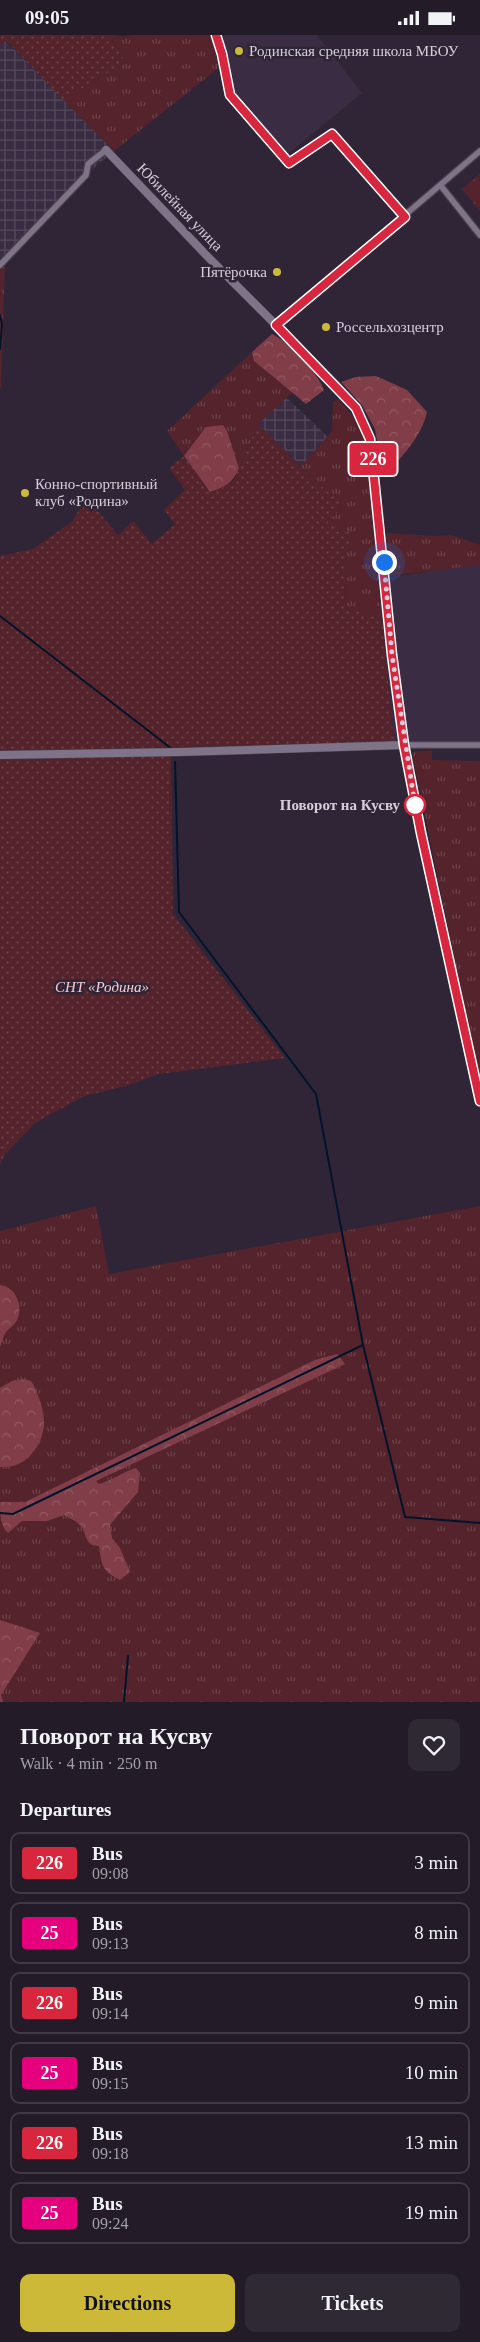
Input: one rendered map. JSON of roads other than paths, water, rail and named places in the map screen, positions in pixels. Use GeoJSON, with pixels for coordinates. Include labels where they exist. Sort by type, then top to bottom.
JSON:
{"type":"FeatureCollection","features":[{"type":"Feature","properties":{"kind":"street"},"geometry":{"type":"LineString","coordinates":[[216,35],[222,54],[230,95],[289,163],[332,134],[405,217]]}},
{"type":"Feature","properties":{"kind":"street"},"geometry":{"type":"LineString","coordinates":[[0,265],[86,175],[88,164],[106,150]]}},
{"type":"Feature","properties":{"kind":"street","name":"Юбилейная улица"},"geometry":{"type":"LineString","coordinates":[[106,150],[356,408],[370,439],[392,655],[404,745],[421,833],[480,1101]]}},
{"type":"Feature","properties":{"kind":"street"},"geometry":{"type":"LineString","coordinates":[[276,325],[405,217],[480,151]]}},
{"type":"Feature","properties":{"kind":"street"},"geometry":{"type":"LineString","coordinates":[[441,186],[480,235]]}},
{"type":"Feature","properties":{"kind":"street"},"geometry":{"type":"LineString","coordinates":[[0,755],[404,745],[480,745]]}},
{"type":"Feature","properties":{"kind":"waterway"},"geometry":{"type":"LineString","coordinates":[[0,315],[2,324],[0,349]]}},
{"type":"Feature","properties":{"kind":"waterway"},"geometry":{"type":"LineString","coordinates":[[0,616],[172,749]]}},
{"type":"Feature","properties":{"kind":"waterway"},"geometry":{"type":"LineString","coordinates":[[175,762],[179,912],[316,1094],[363,1345],[405,1517],[480,1523]]}},
{"type":"Feature","properties":{"kind":"waterway"},"geometry":{"type":"LineString","coordinates":[[0,1513],[13,1514],[363,1345]]}},
{"type":"Feature","properties":{"kind":"waterway"},"geometry":{"type":"LineString","coordinates":[[124,1702],[128,1656]]}},
{"type":"Feature","properties":{"kind":"place","name":"Родинская средняя школа МБОУ"},"geometry":{"type":"Point","coordinates":[239,51]}},
{"type":"Feature","properties":{"kind":"place","name":"Пятёрочка"},"geometry":{"type":"Point","coordinates":[277,272]}},
{"type":"Feature","properties":{"kind":"place","name":"Россельхозцентр"},"geometry":{"type":"Point","coordinates":[326,327]}},
{"type":"Feature","properties":{"kind":"place","name":"Конно-спортивный клуб «Родина»"},"geometry":{"type":"Point","coordinates":[25,493]}},
{"type":"Feature","properties":{"kind":"place","name":"Поворот на Кусву"},"geometry":{"type":"Point","coordinates":[415,805]}},
{"type":"Feature","properties":{"kind":"park label","name":"СНТ «Родина»"},"geometry":{"type":"Point","coordinates":[102,987]}}]}
